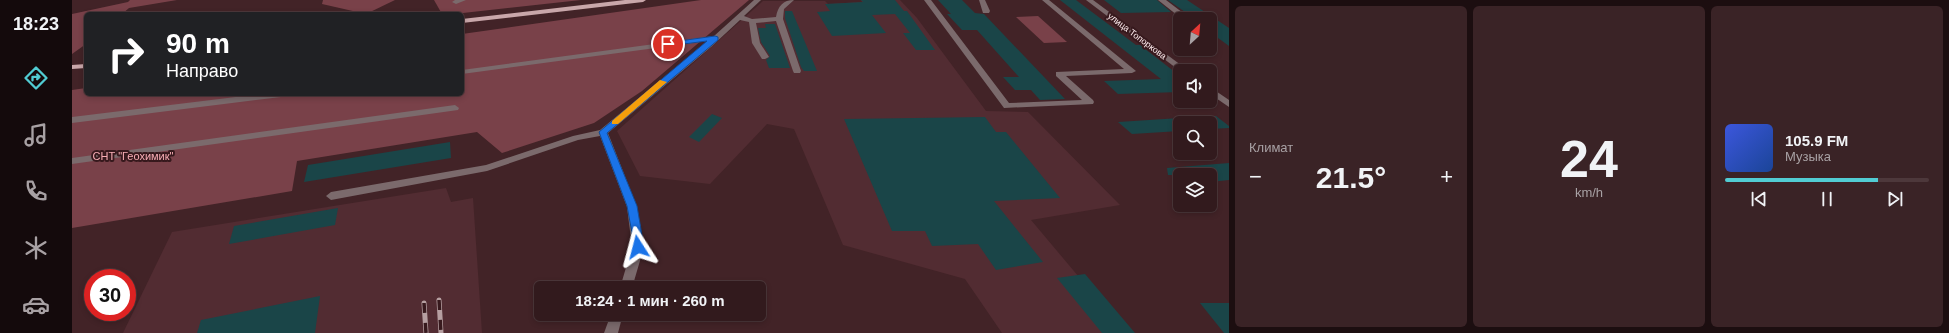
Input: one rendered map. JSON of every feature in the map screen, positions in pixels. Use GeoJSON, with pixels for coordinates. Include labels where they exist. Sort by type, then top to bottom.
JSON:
{"type":"FeatureCollection","features":[{"type":"Feature","properties":{"kind":"main road"},"geometry":{"type":"LineString","coordinates":[[464,21],[643,0]]}},
{"type":"Feature","properties":{"kind":"main road"},"geometry":{"type":"LineString","coordinates":[[72,67],[84,66]]}},
{"type":"Feature","properties":{"kind":"street"},"geometry":{"type":"LineString","coordinates":[[331,196],[487,168],[576,138],[603,132],[758,0]]}},
{"type":"Feature","properties":{"kind":"street"},"geometry":{"type":"LineString","coordinates":[[792,0],[781,8],[779,19],[797,71]]}},
{"type":"Feature","properties":{"kind":"street"},"geometry":{"type":"LineString","coordinates":[[927,0],[1007,106],[1090,102],[1059,74],[1132,72],[1045,0]]}},
{"type":"Feature","properties":{"kind":"street"},"geometry":{"type":"LineString","coordinates":[[982,0],[986,11]]}},
{"type":"Feature","properties":{"kind":"street","name":"улица Топоркова"},"geometry":{"type":"LineString","coordinates":[[1089,0],[1176,64]]}},
{"type":"Feature","properties":{"kind":"street"},"geometry":{"type":"LineString","coordinates":[[1161,0],[1177,12]]}},
{"type":"Feature","properties":{"kind":"street"},"geometry":{"type":"LineString","coordinates":[[738,17],[752,21],[779,19]]}},
{"type":"Feature","properties":{"kind":"street"},"geometry":{"type":"LineString","coordinates":[[752,21],[756,43],[765,57]]}},
{"type":"Feature","properties":{"kind":"street"},"geometry":{"type":"LineString","coordinates":[[464,72],[715,38]]}},
{"type":"Feature","properties":{"kind":"street"},"geometry":{"type":"LineString","coordinates":[[1217,95],[1229,104]]}},
{"type":"Feature","properties":{"kind":"street"},"geometry":{"type":"LineString","coordinates":[[72,120],[265,96]]}},
{"type":"Feature","properties":{"kind":"street"},"geometry":{"type":"LineString","coordinates":[[72,161],[455,108]]}},
{"type":"Feature","properties":{"kind":"street"},"geometry":{"type":"LineString","coordinates":[[603,132],[632,206],[638,247],[628,281]]}},
{"type":"Feature","properties":{"kind":"street"},"geometry":{"type":"LineString","coordinates":[[611,333],[615,321]]}},
{"type":"Feature","properties":{"kind":"shaded area"},"geometry":{"type":"Polygon","coordinates":[[[861,0],[900,0],[917,18],[986,111],[1028,112],[1120,205],[1031,220],[1126,333],[1002,333],[965,279],[843,245],[794,129],[767,124],[710,184],[640,176],[617,131],[763,1],[825,1],[828,4],[862,2],[861,0]]]}},
{"type":"Feature","properties":{"kind":"shaded area"},"geometry":{"type":"Polygon","coordinates":[[[446,188],[451,202],[473,198],[482,333],[123,333],[129,321],[136,321],[136,306],[172,232],[446,188]]]}},
{"type":"Feature","properties":{"kind":"green space"},"geometry":{"type":"Polygon","coordinates":[[[130,0],[177,0],[129,8],[124,12],[84,12],[84,45],[72,54],[72,14],[128,2],[130,0]]]}},
{"type":"Feature","properties":{"kind":"green space"},"geometry":{"type":"Polygon","coordinates":[[[323,0],[395,0],[370,12],[357,12],[322,4],[323,0]]]}},
{"type":"Feature","properties":{"kind":"green space"},"geometry":{"type":"Polygon","coordinates":[[[434,0],[581,0],[464,13],[441,12],[434,0]]]}},
{"type":"Feature","properties":{"kind":"green space","name":"СНТ \"Геохимик\""},"geometry":{"type":"Polygon","coordinates":[[[701,0],[749,0],[642,91],[594,123],[502,153],[477,132],[297,161],[292,191],[72,228],[72,90],[84,88],[84,96],[464,96],[464,34],[701,0]]]}},
{"type":"Feature","properties":{"kind":"green space"},"geometry":{"type":"Polygon","coordinates":[[[1038,16],[1067,42],[1044,43],[1016,17],[1038,16]]]}},
{"type":"Feature","properties":{"kind":"building"},"geometry":{"type":"Polygon","coordinates":[[[861,0],[895,0],[904,11],[907,11],[935,50],[916,50],[903,33],[910,33],[895,14],[872,15],[886,33],[832,36],[817,12],[830,11],[825,4],[863,2],[861,0]]]}},
{"type":"Feature","properties":{"kind":"building"},"geometry":{"type":"Polygon","coordinates":[[[938,0],[962,0],[975,13],[984,14],[1065,99],[1040,100],[1031,90],[1015,90],[1003,77],[1019,77],[977,30],[962,30],[947,14],[951,14],[938,0]]]}},
{"type":"Feature","properties":{"kind":"building"},"geometry":{"type":"Polygon","coordinates":[[[1060,0],[1076,0],[1136,45],[1140,45],[1173,71],[1173,92],[1118,94],[1104,81],[1161,79],[1060,0]]]}},
{"type":"Feature","properties":{"kind":"building"},"geometry":{"type":"Polygon","coordinates":[[[1104,0],[1157,0],[1171,12],[1121,13],[1104,0]]]}},
{"type":"Feature","properties":{"kind":"building"},"geometry":{"type":"Polygon","coordinates":[[[1168,0],[1187,0],[1205,12],[1185,12],[1168,0]]]}},
{"type":"Feature","properties":{"kind":"building"},"geometry":{"type":"Polygon","coordinates":[[[785,11],[792,11],[817,71],[804,71],[801,67],[785,18],[785,11]]]}},
{"type":"Feature","properties":{"kind":"building"},"geometry":{"type":"Polygon","coordinates":[[[1217,20],[1229,28],[1229,46],[1217,37],[1217,20]]]}},
{"type":"Feature","properties":{"kind":"building"},"geometry":{"type":"Polygon","coordinates":[[[765,24],[775,24],[790,68],[769,68],[766,60],[770,56],[761,42],[758,28],[766,28],[765,24]]]}},
{"type":"Feature","properties":{"kind":"building"},"geometry":{"type":"Polygon","coordinates":[[[712,114],[722,118],[699,142],[689,137],[712,114]]]}},
{"type":"Feature","properties":{"kind":"building"},"geometry":{"type":"Polygon","coordinates":[[[985,117],[996,132],[1006,132],[1060,198],[994,201],[1043,262],[996,270],[978,244],[932,246],[925,231],[892,231],[844,119],[985,117]]]}},
{"type":"Feature","properties":{"kind":"building"},"geometry":{"type":"Polygon","coordinates":[[[1217,117],[1229,126],[1229,128],[1217,129],[1217,117]]]}},
{"type":"Feature","properties":{"kind":"building"},"geometry":{"type":"Polygon","coordinates":[[[1173,118],[1173,131],[1132,134],[1118,122],[1173,118]]]}},
{"type":"Feature","properties":{"kind":"building"},"geometry":{"type":"Polygon","coordinates":[[[450,142],[451,158],[304,182],[308,165],[450,142]]]}},
{"type":"Feature","properties":{"kind":"building"},"geometry":{"type":"Polygon","coordinates":[[[1229,163],[1229,180],[1217,181],[1217,168],[1173,168],[1173,175],[1168,175],[1167,168],[1229,163]]]}},
{"type":"Feature","properties":{"kind":"building"},"geometry":{"type":"Polygon","coordinates":[[[338,208],[335,225],[229,244],[234,226],[338,208]]]}},
{"type":"Feature","properties":{"kind":"building"},"geometry":{"type":"Polygon","coordinates":[[[1085,274],[1135,333],[1102,333],[1057,278],[1085,274]]]}},
{"type":"Feature","properties":{"kind":"building"},"geometry":{"type":"Polygon","coordinates":[[[320,296],[315,333],[197,333],[201,320],[320,296]]]}},
{"type":"Feature","properties":{"kind":"building"},"geometry":{"type":"Polygon","coordinates":[[[1200,303],[1229,303],[1229,333],[1224,333],[1200,303]]]}},
{"type":"Feature","properties":{"kind":"railway"},"geometry":{"type":"LineString","coordinates":[[439,300],[441,333]]}},
{"type":"Feature","properties":{"kind":"railway"},"geometry":{"type":"LineString","coordinates":[[424,303],[426,333]]}},
{"type":"Feature","properties":{"kind":"slow traffic"},"geometry":{"type":"LineString","coordinates":[[615,122],[663,82]]}},
{"type":"Feature","properties":{"kind":"route"},"geometry":{"type":"LineString","coordinates":[[638,247],[632,206],[603,132],[715,38],[668,44]]}}]}
